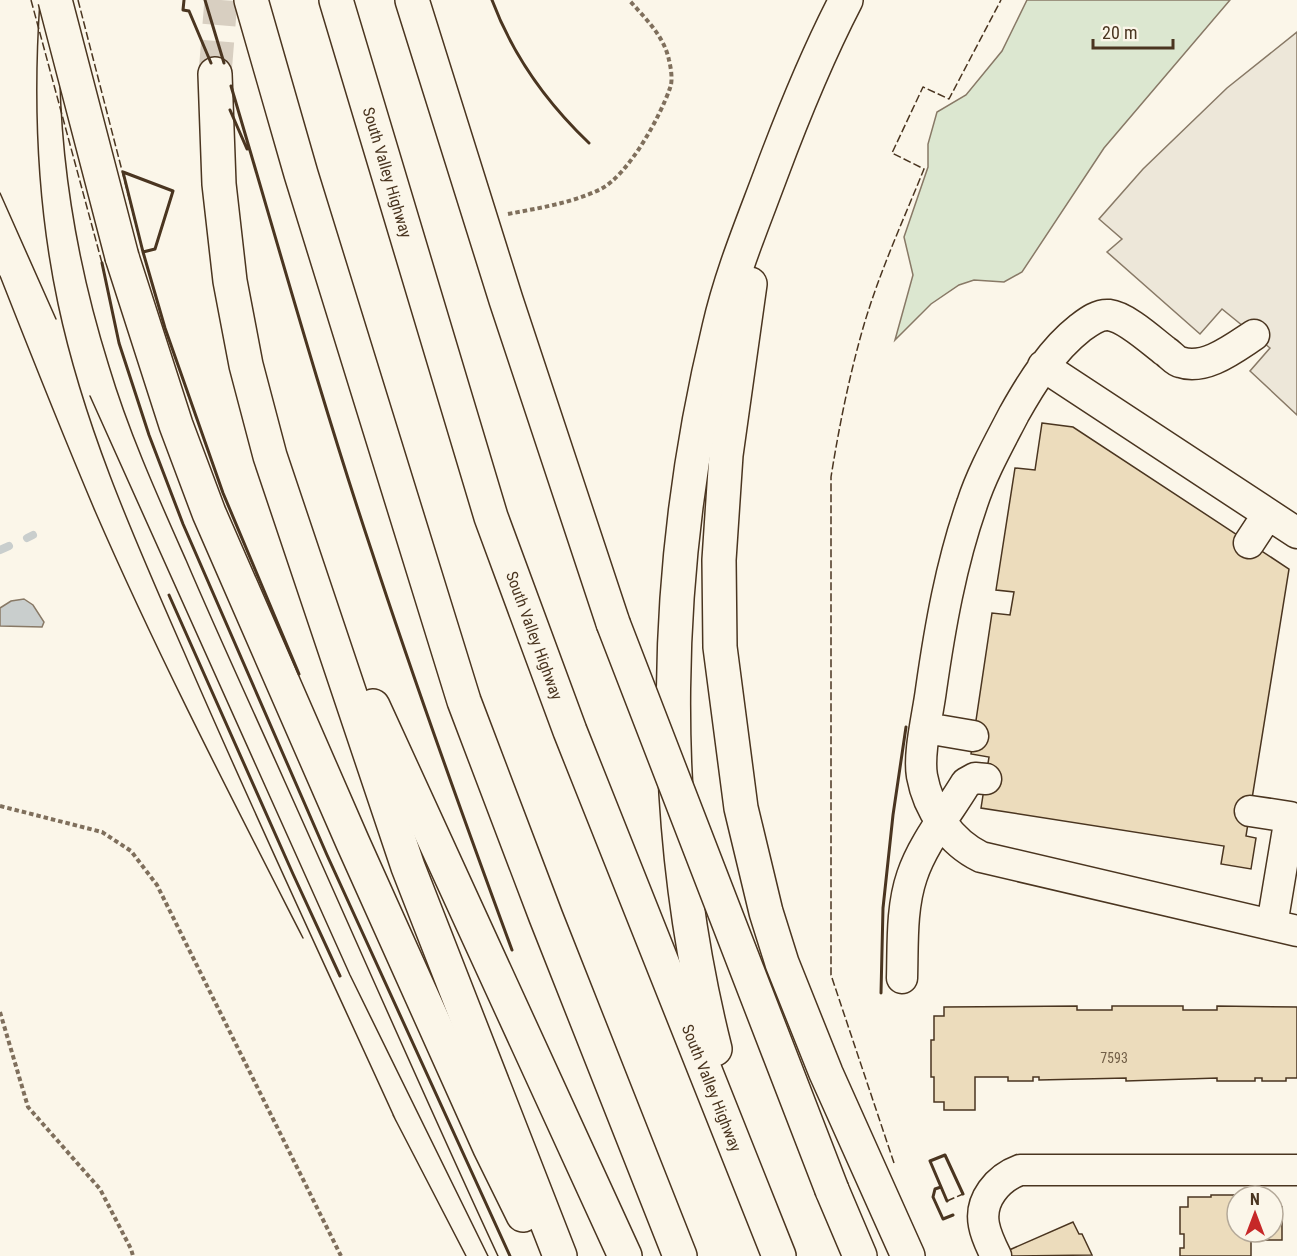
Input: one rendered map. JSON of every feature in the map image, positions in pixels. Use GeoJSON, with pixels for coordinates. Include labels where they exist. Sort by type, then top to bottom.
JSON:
{"type":"FeatureCollection","features":[{"type":"Feature","properties":{"kind":"highway"},"geometry":{"type":"LineString","coordinates":[[55,0],[122,257],[176,425],[209,513],[352,843],[490,1148],[544,1256]]}},
{"type":"Feature","properties":{"kind":"highway"},"geometry":{"type":"LineString","coordinates":[[251,0],[301,174],[464,701],[680,1256]]}},
{"type":"Feature","properties":{"kind":"highway","name":"South Valley Highway"},"geometry":{"type":"LineString","coordinates":[[336,0],[491,517],[570,731],[779,1256]]}},
{"type":"Feature","properties":{"kind":"highway"},"geometry":{"type":"LineString","coordinates":[[412,0],[568,491],[613,623],[832,1190],[860,1256]]}},
{"type":"Feature","properties":{"kind":"highway"},"geometry":{"type":"LineString","coordinates":[[747,1176],[702,995],[683,874],[673,748],[673,664],[679,570],[705,391],[719,327],[735,271],[807,86],[846,0]]}},
{"type":"Feature","properties":{"kind":"highway"},"geometry":{"type":"LineString","coordinates":[[215,74],[219,184],[230,281],[246,365],[270,456],[408,867],[560,1256]]}},
{"type":"Feature","properties":{"kind":"highway"},"geometry":{"type":"LineString","coordinates":[[765,192],[727,444],[719,560],[720,647],[730,738],[751,856],[782,963],[826,1073],[908,1256]]}},
{"type":"Feature","properties":{"kind":"highway"},"geometry":{"type":"LineString","coordinates":[[296,532],[414,797],[625,1256]]}},
{"type":"Feature","properties":{"kind":"lane"},"geometry":{"type":"LineString","coordinates":[[1250,811],[1290,817],[1285,928],[988,860],[967,849],[941,823],[933,810],[922,778],[922,763],[946,597],[972,502],[1008,424],[1043,366],[1078,329],[1095,317],[1109,315],[1133,326],[1180,362],[1198,363],[1215,360],[1254,335]]}},
{"type":"Feature","properties":{"kind":"lane"},"geometry":{"type":"LineString","coordinates":[[1043,366],[1297,533]]}},
{"type":"Feature","properties":{"kind":"lane"},"geometry":{"type":"LineString","coordinates":[[1250,543],[1268,514]]}},
{"type":"Feature","properties":{"kind":"lane"},"geometry":{"type":"LineString","coordinates":[[926,728],[973,736]]}},
{"type":"Feature","properties":{"kind":"lane"},"geometry":{"type":"LineString","coordinates":[[902,978],[905,909],[910,883],[917,865],[969,781],[975,778],[986,779]]}},
{"type":"Feature","properties":{"kind":"lane"},"geometry":{"type":"LineString","coordinates":[[996,1256],[984,1227],[984,1207],[995,1187],[1008,1175],[1020,1170],[1297,1170]]}},
{"type":"Feature","properties":{"kind":"path"},"geometry":{"type":"LineString","coordinates":[[481,219],[557,205],[602,188],[624,170],[646,138],[671,86],[669,59],[660,35],[629,0]]}},
{"type":"Feature","properties":{"kind":"path"},"geometry":{"type":"LineString","coordinates":[[0,806],[102,832],[131,851],[157,885],[341,1256]]}},
{"type":"Feature","properties":{"kind":"path"},"geometry":{"type":"LineString","coordinates":[[0,1012],[28,1107],[100,1189],[133,1256]]}},
{"type":"Feature","properties":{"kind":"green space"},"geometry":{"type":"Polygon","coordinates":[[[1027,0],[1230,0],[1104,148],[1022,272],[1004,282],[974,280],[959,285],[931,304],[895,340],[913,275],[904,237],[928,167],[928,144],[937,112],[966,95],[1002,51],[1027,0]]]}},
{"type":"Feature","properties":{"kind":"shaded area"},"geometry":{"type":"Polygon","coordinates":[[[1297,32],[1297,415],[1250,371],[1270,348],[1222,309],[1200,334],[1107,252],[1122,239],[1099,219],[1143,169],[1227,88],[1297,32]]]}},
{"type":"Feature","properties":{"kind":"shaded area"},"geometry":{"type":"Polygon","coordinates":[[[24,599],[33,605],[44,622],[42,627],[0,626],[0,608],[11,601],[24,599]]]}},
{"type":"Feature","properties":{"kind":"building"},"geometry":{"type":"Polygon","coordinates":[[[1042,423],[1073,427],[1289,569],[1246,836],[1256,838],[1251,869],[1221,864],[1224,846],[981,808],[989,757],[971,754],[992,613],[1010,615],[1014,592],[996,590],[1015,468],[1035,470],[1042,423]]]}},
{"type":"Feature","properties":{"kind":"building"},"geometry":{"type":"Polygon","coordinates":[[[1077,1006],[1077,1010],[1112,1010],[1112,1006],[1183,1006],[1183,1010],[1217,1010],[1217,1006],[1297,1007],[1297,1078],[1286,1078],[1286,1081],[1262,1081],[1262,1078],[1255,1078],[1255,1081],[1217,1081],[1217,1078],[1126,1081],[1126,1078],[1039,1080],[1039,1077],[1033,1077],[1033,1081],[1008,1081],[1008,1077],[975,1077],[975,1110],[944,1110],[944,1102],[934,1102],[931,1040],[934,1040],[934,1016],[944,1016],[944,1007],[1077,1006]]]}},
{"type":"Feature","properties":{"kind":"building"},"geometry":{"type":"Polygon","coordinates":[[[1211,1195],[1225,1195],[1225,1244],[1251,1244],[1251,1256],[1180,1256],[1180,1248],[1184,1248],[1184,1234],[1180,1234],[1180,1207],[1188,1207],[1188,1197],[1211,1197],[1211,1195]]]}},
{"type":"Feature","properties":{"kind":"building"},"geometry":{"type":"Polygon","coordinates":[[[1073,1222],[1079,1234],[1082,1234],[1092,1255],[1009,1256],[1007,1251],[1073,1222]]]}},
{"type":"Feature","properties":{"kind":"waterway"},"geometry":{"type":"LineString","coordinates":[[27,538],[33,535]]}},
{"type":"Feature","properties":{"kind":"waterway"},"geometry":{"type":"LineString","coordinates":[[0,550],[9,546]]}},
{"type":"Feature","properties":{"kind":"tunnel"},"geometry":{"type":"LineString","coordinates":[[215,74],[221,0]]}},
{"type":"Feature","properties":{"kind":"tram line"},"geometry":{"type":"LineString","coordinates":[[40,0],[37,114],[45,229],[58,304],[82,394],[112,481],[165,609],[262,829],[396,1121]]}},
{"type":"Feature","properties":{"kind":"tram line"},"geometry":{"type":"LineString","coordinates":[[61,0],[60,93],[68,185],[85,276],[117,391],[144,464],[210,616],[498,1256]]}},
{"type":"Feature","properties":{"kind":"tram line"},"geometry":{"type":"LineString","coordinates":[[0,193],[56,319]]}},
{"type":"Feature","properties":{"kind":"tram line"},"geometry":{"type":"LineString","coordinates":[[0,276],[119,565],[196,726],[303,938]]}},
{"type":"Feature","properties":{"kind":"tram line"},"geometry":{"type":"LineString","coordinates":[[90,396],[350,975],[488,1256]]}},
{"type":"Feature","properties":{"kind":"tram line"},"geometry":{"type":"LineString","coordinates":[[393,1115],[466,1256]]}},
{"type":"Feature","properties":{"kind":"fence"},"geometry":{"type":"LineString","coordinates":[[31,0],[102,263]]}},
{"type":"Feature","properties":{"kind":"fence"},"geometry":{"type":"LineString","coordinates":[[78,0],[143,252]]}},
{"type":"Feature","properties":{"kind":"fence"},"geometry":{"type":"LineString","coordinates":[[894,1163],[831,975],[831,477],[853,365],[869,308],[924,169],[892,153],[923,87],[949,99],[1001,0]]}},
{"type":"Feature","properties":{"kind":"fence"},"geometry":{"type":"LineString","coordinates":[[947,1201],[963,1194]]}},
{"type":"Feature","properties":{"kind":"wall"},"geometry":{"type":"LineString","coordinates":[[184,0],[183,10],[189,11],[211,63]]}},
{"type":"Feature","properties":{"kind":"wall"},"geometry":{"type":"LineString","coordinates":[[205,0],[224,63]]}},
{"type":"Feature","properties":{"kind":"wall"},"geometry":{"type":"LineString","coordinates":[[492,0],[500,21],[532,77],[545,95],[589,143]]}},
{"type":"Feature","properties":{"kind":"wall"},"geometry":{"type":"LineString","coordinates":[[231,86],[352,492],[422,700],[512,950]]}},
{"type":"Feature","properties":{"kind":"wall"},"geometry":{"type":"LineString","coordinates":[[230,110],[247,149]]}},
{"type":"Feature","properties":{"kind":"wall"},"geometry":{"type":"LineString","coordinates":[[123,172],[173,191],[155,249],[143,252],[123,172]]}},
{"type":"Feature","properties":{"kind":"wall"},"geometry":{"type":"LineString","coordinates":[[143,252],[165,328],[223,493],[299,674]]}},
{"type":"Feature","properties":{"kind":"wall"},"geometry":{"type":"LineString","coordinates":[[102,263],[119,343],[149,435],[183,524],[327,855],[510,1256]]}},
{"type":"Feature","properties":{"kind":"wall"},"geometry":{"type":"LineString","coordinates":[[169,595],[340,976]]}},
{"type":"Feature","properties":{"kind":"wall"},"geometry":{"type":"LineString","coordinates":[[881,993],[883,908],[893,815],[906,727]]}},
{"type":"Feature","properties":{"kind":"wall"},"geometry":{"type":"LineString","coordinates":[[947,1201],[930,1161],[945,1155],[963,1194]]}},
{"type":"Feature","properties":{"kind":"wall"},"geometry":{"type":"LineString","coordinates":[[941,1187],[935,1189],[933,1197],[943,1219],[953,1215]]}}]}
